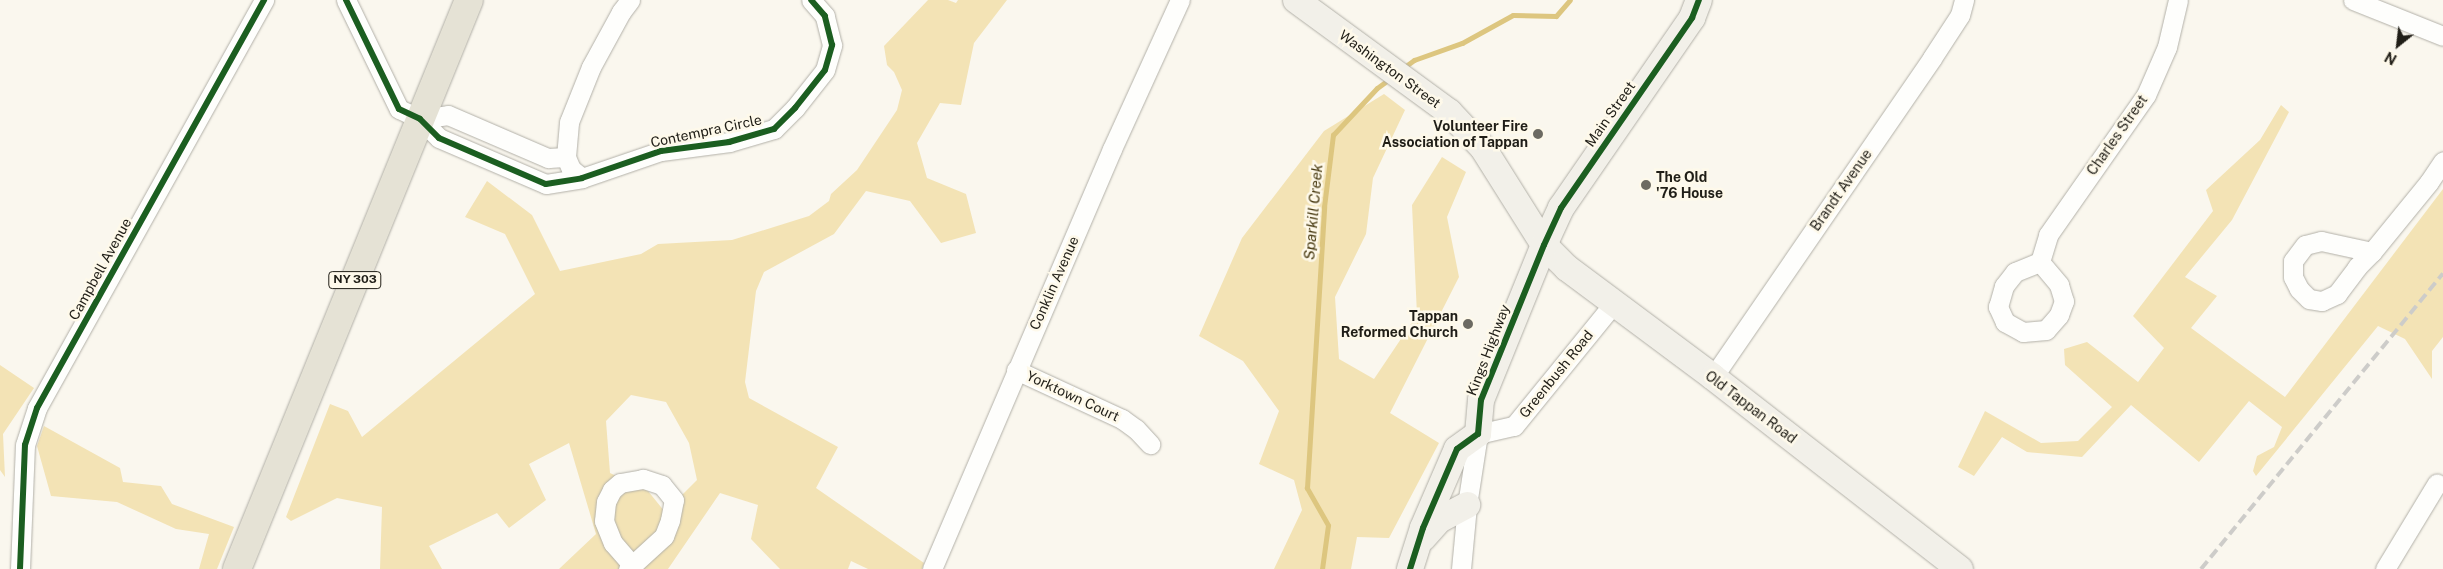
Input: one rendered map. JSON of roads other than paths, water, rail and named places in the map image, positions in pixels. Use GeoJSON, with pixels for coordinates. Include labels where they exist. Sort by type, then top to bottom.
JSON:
{"type":"FeatureCollection","features":[{"type":"Feature","properties":{"kind":"main road","name":"NY 303"},"geometry":{"type":"LineString","coordinates":[[237,569],[469,0]]}},
{"type":"Feature","properties":{"kind":"main road","name":"Washington Street"},"geometry":{"type":"LineString","coordinates":[[1296,0],[1449,112],[1483,148],[1544,245]]}},
{"type":"Feature","properties":{"kind":"main road","name":"Main Street"},"geometry":{"type":"LineString","coordinates":[[1544,245],[1561,208],[1692,18],[1698,0]]}},
{"type":"Feature","properties":{"kind":"main road","name":"Old Tappan Road"},"geometry":{"type":"LineString","coordinates":[[1544,245],[1566,268],[1713,378],[1960,569]]}},
{"type":"Feature","properties":{"kind":"main road","name":"Kings Highway"},"geometry":{"type":"LineString","coordinates":[[1478,434],[1481,400],[1544,245]]}},
{"type":"Feature","properties":{"kind":"main road"},"geometry":{"type":"LineString","coordinates":[[1410,569],[1417,544],[1458,449],[1478,434]]}},
{"type":"Feature","properties":{"kind":"main road"},"geometry":{"type":"LineString","coordinates":[[1417,544],[1439,520],[1467,505]]}},
{"type":"Feature","properties":{"kind":"street","name":"Campbell Avenue"},"geometry":{"type":"LineString","coordinates":[[20,569],[25,445],[37,408],[264,0]]}},
{"type":"Feature","properties":{"kind":"street"},"geometry":{"type":"LineString","coordinates":[[346,0],[399,109],[420,119],[448,115],[548,158],[566,157]]}},
{"type":"Feature","properties":{"kind":"street"},"geometry":{"type":"LineString","coordinates":[[582,178],[571,169],[566,157],[569,122],[591,67],[621,12],[630,0]]}},
{"type":"Feature","properties":{"kind":"street","name":"Contempra Circle"},"geometry":{"type":"LineString","coordinates":[[420,119],[438,138],[546,184],[582,178],[660,151],[729,142],[774,129],[795,108],[825,70],[832,45],[825,16],[811,0]]}},
{"type":"Feature","properties":{"kind":"street","name":"Conklin Avenue"},"geometry":{"type":"LineString","coordinates":[[932,569],[1112,149],[1180,0]]}},
{"type":"Feature","properties":{"kind":"street","name":"Brandt Avenue"},"geometry":{"type":"LineString","coordinates":[[1713,378],[1932,58],[1960,14],[1964,0]]}},
{"type":"Feature","properties":{"kind":"street","name":"Charles Street"},"geometry":{"type":"LineString","coordinates":[[2040,262],[2048,235],[2146,95],[2167,47],[2178,0]]}},
{"type":"Feature","properties":{"kind":"street"},"geometry":{"type":"LineString","coordinates":[[2353,0],[2443,36]]}},
{"type":"Feature","properties":{"kind":"street"},"geometry":{"type":"LineString","coordinates":[[2372,252],[2429,182],[2443,161]]}},
{"type":"Feature","properties":{"kind":"street","name":"Greenbush Road"},"geometry":{"type":"LineString","coordinates":[[1478,434],[1514,426],[1613,304]]}},
{"type":"Feature","properties":{"kind":"street","name":"Yorktown Court"},"geometry":{"type":"LineString","coordinates":[[1016,370],[1122,419],[1136,428],[1150,444]]}},
{"type":"Feature","properties":{"kind":"street"},"geometry":{"type":"LineString","coordinates":[[1461,569],[1467,505],[1478,434]]}},
{"type":"Feature","properties":{"kind":"street"},"geometry":{"type":"LineString","coordinates":[[643,479],[662,485],[674,500],[664,536],[630,567],[613,543],[604,521],[606,502],[612,490],[620,483],[643,479]]}},
{"type":"Feature","properties":{"kind":"street"},"geometry":{"type":"LineString","coordinates":[[2385,569],[2437,483]]}},
{"type":"Feature","properties":{"kind":"waterway","name":"Sparkill Creek"},"geometry":{"type":"LineString","coordinates":[[1403,68],[1414,60],[1462,43],[1513,15],[1556,16],[1570,0]]}},
{"type":"Feature","properties":{"kind":"waterway","name":"Sparkill Creek"},"geometry":{"type":"LineString","coordinates":[[1322,569],[1328,525],[1307,488],[1324,207],[1333,135],[1377,88],[1391,78]]}},
{"type":"Feature","properties":{"kind":"railway"},"geometry":{"type":"LineString","coordinates":[[2201,569],[2443,273]]}},
{"type":"Feature","properties":{"kind":"place","name":"Volunteer Fire Association of Tappan"},"geometry":{"type":"Point","coordinates":[1538,134]}},
{"type":"Feature","properties":{"kind":"place","name":"The Old '76 House"},"geometry":{"type":"Point","coordinates":[1646,185]}},
{"type":"Feature","properties":{"kind":"place","name":"Tappan Reformed Church"},"geometry":{"type":"Point","coordinates":[1468,324]}}]}
